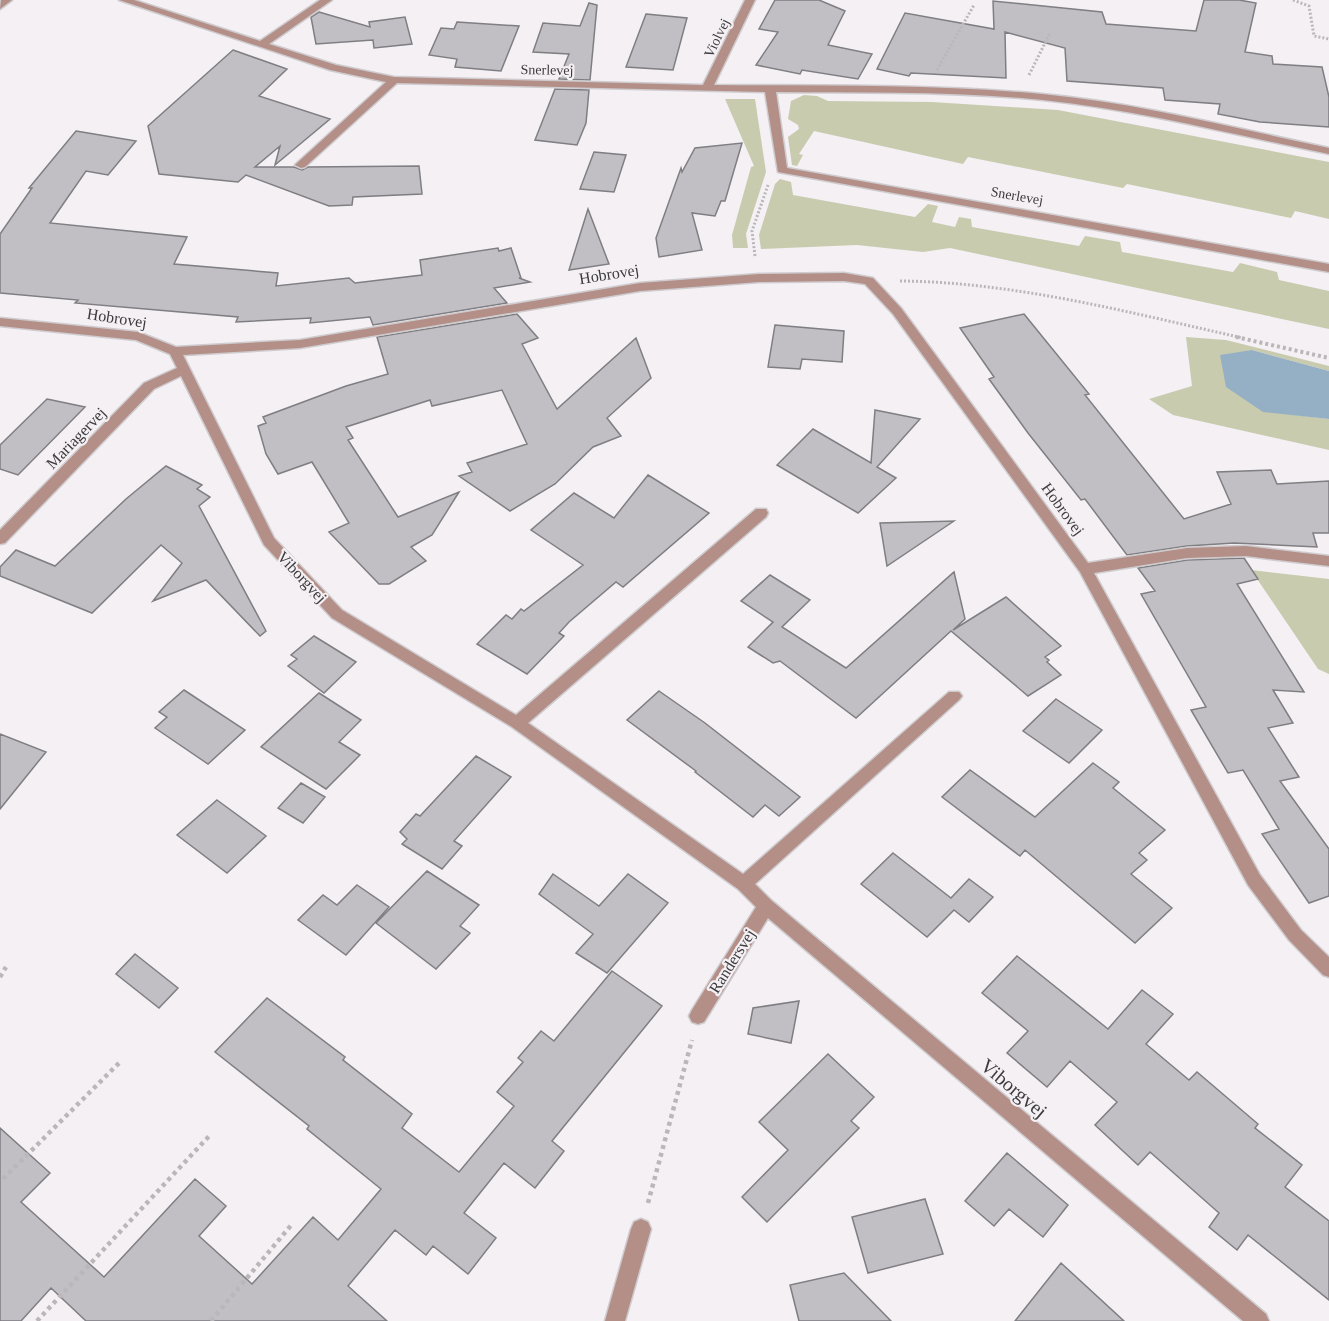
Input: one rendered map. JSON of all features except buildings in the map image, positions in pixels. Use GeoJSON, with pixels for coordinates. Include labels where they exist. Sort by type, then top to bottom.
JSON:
{"type":"FeatureCollection","features":[{"type":"Feature","properties":{"kind":"street"},"geometry":{"type":"LineString","coordinates":[[0,6],[7,0]]}},
{"type":"Feature","properties":{"kind":"street","name":"Snerlevej"},"geometry":{"type":"LineString","coordinates":[[124,0],[334,68],[394,80],[707,88],[932,90],[1023,96],[1115,107],[1329,151]]}},
{"type":"Feature","properties":{"kind":"street"},"geometry":{"type":"LineString","coordinates":[[260,45],[327,0]]}},
{"type":"Feature","properties":{"kind":"street","name":"Violvej"},"geometry":{"type":"LineString","coordinates":[[707,88],[750,0]]}},
{"type":"Feature","properties":{"kind":"street"},"geometry":{"type":"LineString","coordinates":[[301,165],[394,80]]}},
{"type":"Feature","properties":{"kind":"street"},"geometry":{"type":"LineString","coordinates":[[770,88],[782,170]]}},
{"type":"Feature","properties":{"kind":"street","name":"Snerlevej"},"geometry":{"type":"LineString","coordinates":[[782,170],[1329,267]]}},
{"type":"Feature","properties":{"kind":"street","name":"Hobrovej"},"geometry":{"type":"LineString","coordinates":[[0,322],[138,336],[175,351],[300,344],[640,287],[759,278],[844,277],[869,281],[897,311],[1084,569],[1254,880],[1295,935],[1329,969]]}},
{"type":"Feature","properties":{"kind":"street","name":"Viborgvej"},"geometry":{"type":"LineString","coordinates":[[175,351],[269,541],[337,614],[517,723],[744,884],[766,906],[1259,1321]]}},
{"type":"Feature","properties":{"kind":"street","name":"Mariagervej"},"geometry":{"type":"LineString","coordinates":[[0,539],[149,386],[184,370]]}},
{"type":"Feature","properties":{"kind":"street"},"geometry":{"type":"LineString","coordinates":[[517,723],[761,513]]}},
{"type":"Feature","properties":{"kind":"street"},"geometry":{"type":"LineString","coordinates":[[1084,569],[1187,553],[1246,551],[1329,561]]}},
{"type":"Feature","properties":{"kind":"street"},"geometry":{"type":"LineString","coordinates":[[744,884],[954,696]]}},
{"type":"Feature","properties":{"kind":"street","name":"Randersvej"},"geometry":{"type":"LineString","coordinates":[[698,1016],[766,906]]}},
{"type":"Feature","properties":{"kind":"street"},"geometry":{"type":"LineString","coordinates":[[615,1321],[641,1229]]}},
{"type":"Feature","properties":{"kind":"path"},"geometry":{"type":"LineString","coordinates":[[1293,0],[1309,6],[1314,36],[1329,39]]}},
{"type":"Feature","properties":{"kind":"path"},"geometry":{"type":"LineString","coordinates":[[932,90],[931,80],[974,5]]}},
{"type":"Feature","properties":{"kind":"path"},"geometry":{"type":"LineString","coordinates":[[1023,96],[1026,81],[1050,33]]}},
{"type":"Feature","properties":{"kind":"path"},"geometry":{"type":"LineString","coordinates":[[754,249],[752,231],[765,192],[771,176],[782,170]]}},
{"type":"Feature","properties":{"kind":"path"},"geometry":{"type":"LineString","coordinates":[[869,281],[948,282],[1009,289],[1329,358]]}},
{"type":"Feature","properties":{"kind":"path"},"geometry":{"type":"LineString","coordinates":[[0,977],[6,967]]}},
{"type":"Feature","properties":{"kind":"path"},"geometry":{"type":"LineString","coordinates":[[641,1229],[698,1016]]}},
{"type":"Feature","properties":{"kind":"path"},"geometry":{"type":"LineString","coordinates":[[3,1179],[120,1062]]}},
{"type":"Feature","properties":{"kind":"path"},"geometry":{"type":"LineString","coordinates":[[37,1321],[211,1134]]}},
{"type":"Feature","properties":{"kind":"path"},"geometry":{"type":"LineString","coordinates":[[211,1321],[293,1223]]}},
{"type":"Feature","properties":{"kind":"green space"},"geometry":{"type":"Polygon","coordinates":[[[804,95],[817,96],[828,101],[932,102],[1058,110],[1329,162],[1329,219],[1295,211],[1291,218],[1127,184],[1123,188],[968,157],[963,164],[814,131],[799,154],[803,155],[797,166],[792,165],[788,137],[799,129],[798,125],[788,119],[791,101],[804,95]]]}},
{"type":"Feature","properties":{"kind":"green space"},"geometry":{"type":"Polygon","coordinates":[[[725,99],[755,99],[766,172],[746,234],[748,248],[733,248],[732,235],[751,167],[754,166],[725,99]]]}},
{"type":"Feature","properties":{"kind":"green space"},"geometry":{"type":"Polygon","coordinates":[[[780,179],[791,182],[793,195],[915,217],[928,204],[938,206],[932,222],[955,227],[959,217],[971,219],[972,227],[1079,246],[1085,236],[1120,242],[1122,252],[1233,272],[1240,263],[1277,272],[1279,280],[1329,291],[1329,329],[950,248],[923,252],[857,245],[761,249],[759,235],[775,184],[780,179]]]}},
{"type":"Feature","properties":{"kind":"green space"},"geometry":{"type":"Polygon","coordinates":[[[1186,337],[1226,340],[1329,366],[1329,371],[1252,350],[1263,411],[1329,419],[1329,450],[1173,415],[1149,399],[1192,386],[1186,337]]]}},
{"type":"Feature","properties":{"kind":"green space"},"geometry":{"type":"Polygon","coordinates":[[[1251,570],[1329,579],[1329,674],[1318,669],[1251,570]]]}},
{"type":"Feature","properties":{"kind":"water"},"geometry":{"type":"Polygon","coordinates":[[[1252,350],[1329,371],[1329,419],[1263,412],[1226,387],[1220,355],[1252,350]]]}}]}
